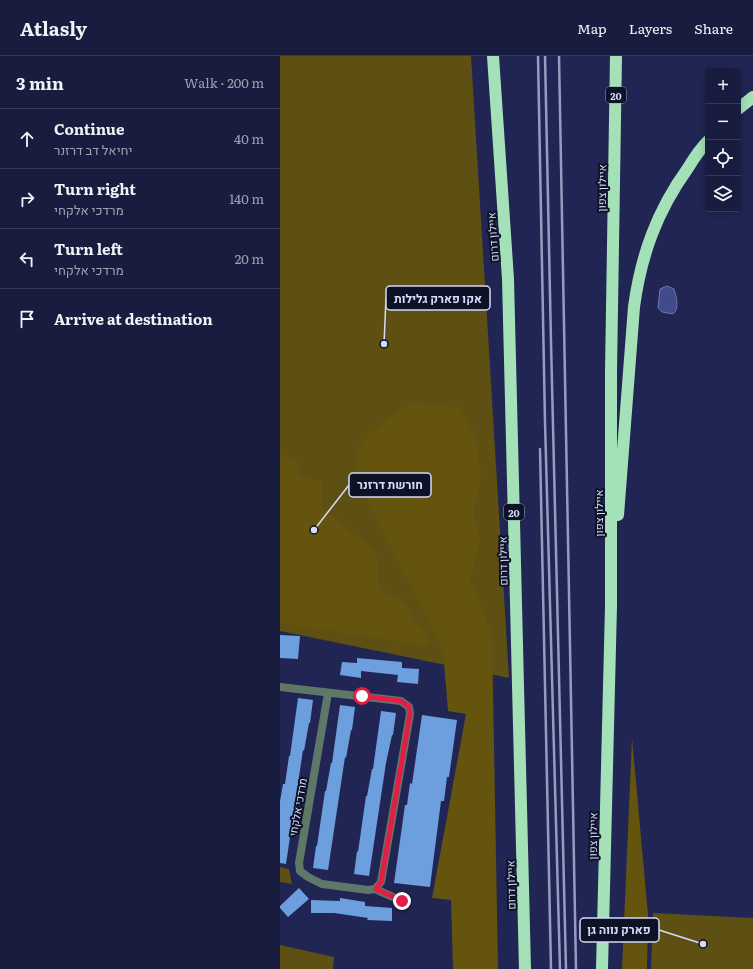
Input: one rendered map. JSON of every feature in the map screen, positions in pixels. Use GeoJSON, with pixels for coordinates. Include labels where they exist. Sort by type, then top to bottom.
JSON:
{"type":"FeatureCollection","features":[{"type":"Feature","properties":{"kind":"highway","name":"איילון דרום"},"geometry":{"type":"LineString","coordinates":[[493,56],[508,279],[525,969]]}},
{"type":"Feature","properties":{"kind":"highway","name":"איילון צפון"},"geometry":{"type":"LineString","coordinates":[[602,969],[611,606],[611,372],[615,134],[618,56]]}},
{"type":"Feature","properties":{"kind":"highway"},"geometry":{"type":"LineString","coordinates":[[741,107],[753,97]]}},
{"type":"Feature","properties":{"kind":"highway"},"geometry":{"type":"LineString","coordinates":[[611,606],[637,282],[661,212],[672,189],[705,144]]}},
{"type":"Feature","properties":{"kind":"street"},"geometry":{"type":"LineString","coordinates":[[280,687],[401,701],[409,707],[410,714],[381,882],[376,889]]}},
{"type":"Feature","properties":{"kind":"street","name":"מרדכי אלקחי"},"geometry":{"type":"LineString","coordinates":[[328,692],[299,863],[300,871],[322,884],[368,890],[376,889],[402,901]]}},
{"type":"Feature","properties":{"kind":"shaded area"},"geometry":{"type":"Polygon","coordinates":[[[280,56],[471,56],[509,678],[280,631],[280,56]]]}},
{"type":"Feature","properties":{"kind":"shaded area"},"geometry":{"type":"Polygon","coordinates":[[[413,402],[459,408],[475,436],[481,475],[474,513],[480,539],[470,580],[492,635],[498,969],[453,969],[451,900],[432,898],[466,714],[448,711],[443,650],[357,479],[356,449],[372,431],[413,402]]]}},
{"type":"Feature","properties":{"kind":"shaded area"},"geometry":{"type":"Polygon","coordinates":[[[280,454],[300,463],[300,476],[322,482],[321,506],[376,553],[380,589],[402,600],[429,641],[429,646],[280,623],[280,454]]]}},
{"type":"Feature","properties":{"kind":"shaded area"},"geometry":{"type":"Polygon","coordinates":[[[632,738],[648,915],[647,969],[622,969],[632,738]]]}},
{"type":"Feature","properties":{"kind":"shaded area"},"geometry":{"type":"Polygon","coordinates":[[[280,867],[289,869],[292,884],[280,882],[280,867]]]}},
{"type":"Feature","properties":{"kind":"shaded area"},"geometry":{"type":"Polygon","coordinates":[[[653,913],[753,918],[753,969],[651,969],[653,913]]]}},
{"type":"Feature","properties":{"kind":"shaded area"},"geometry":{"type":"Polygon","coordinates":[[[280,945],[334,957],[333,969],[280,969],[280,945]]]}},
{"type":"Feature","properties":{"kind":"water"},"geometry":{"type":"Polygon","coordinates":[[[667,286],[674,289],[676,295],[677,306],[673,314],[662,312],[658,308],[660,289],[667,286]]]}},
{"type":"Feature","properties":{"kind":"building"},"geometry":{"type":"Polygon","coordinates":[[[280,635],[300,636],[298,659],[280,658],[280,635]]]}},
{"type":"Feature","properties":{"kind":"building"},"geometry":{"type":"Polygon","coordinates":[[[357,658],[402,662],[402,668],[419,669],[418,684],[397,682],[398,675],[361,671],[361,678],[340,675],[342,662],[357,663],[357,658]]]}},
{"type":"Feature","properties":{"kind":"building"},"geometry":{"type":"Polygon","coordinates":[[[298,698],[313,700],[310,723],[304,751],[303,750],[286,864],[280,863],[280,801],[290,756],[298,698]]]}},
{"type":"Feature","properties":{"kind":"building"},"geometry":{"type":"Polygon","coordinates":[[[340,705],[355,707],[352,730],[346,758],[345,757],[328,870],[313,868],[325,791],[332,763],[340,705]]]}},
{"type":"Feature","properties":{"kind":"building"},"geometry":{"type":"Polygon","coordinates":[[[381,711],[396,713],[393,735],[386,763],[369,876],[354,874],[366,796],[373,769],[381,711]]]}},
{"type":"Feature","properties":{"kind":"building"},"geometry":{"type":"Polygon","coordinates":[[[422,715],[457,720],[449,777],[447,777],[444,801],[441,801],[430,887],[394,883],[405,805],[407,805],[410,783],[412,784],[422,715]]]}},
{"type":"Feature","properties":{"kind":"building"},"geometry":{"type":"Polygon","coordinates":[[[299,888],[309,899],[288,917],[280,906],[299,888]]]}},
{"type":"Feature","properties":{"kind":"building"},"geometry":{"type":"Polygon","coordinates":[[[340,898],[365,902],[365,906],[392,908],[392,921],[367,920],[368,918],[334,913],[311,913],[311,900],[340,901],[340,898]]]}},
{"type":"Feature","properties":{"kind":"railway"},"geometry":{"type":"LineString","coordinates":[[538,56],[545,422],[560,969]]}},
{"type":"Feature","properties":{"kind":"railway"},"geometry":{"type":"LineString","coordinates":[[545,56],[566,969]]}},
{"type":"Feature","properties":{"kind":"railway"},"geometry":{"type":"LineString","coordinates":[[559,56],[576,969]]}},
{"type":"Feature","properties":{"kind":"railway"},"geometry":{"type":"LineString","coordinates":[[540,449],[551,969]]}},
{"type":"Feature","properties":{"kind":"place","name":"אקו פארק גלילות"},"geometry":{"type":"Point","coordinates":[384,344]}},
{"type":"Feature","properties":{"kind":"place","name":"חורשת דרזנר"},"geometry":{"type":"Point","coordinates":[314,530]}},
{"type":"Feature","properties":{"kind":"place","name":"פארק נווה גן"},"geometry":{"type":"Point","coordinates":[703,944]}},
{"type":"Feature","properties":{"kind":"route"},"geometry":{"type":"LineString","coordinates":[[362,696],[401,701],[409,707],[410,714],[381,882],[376,889],[402,901]]}}]}
